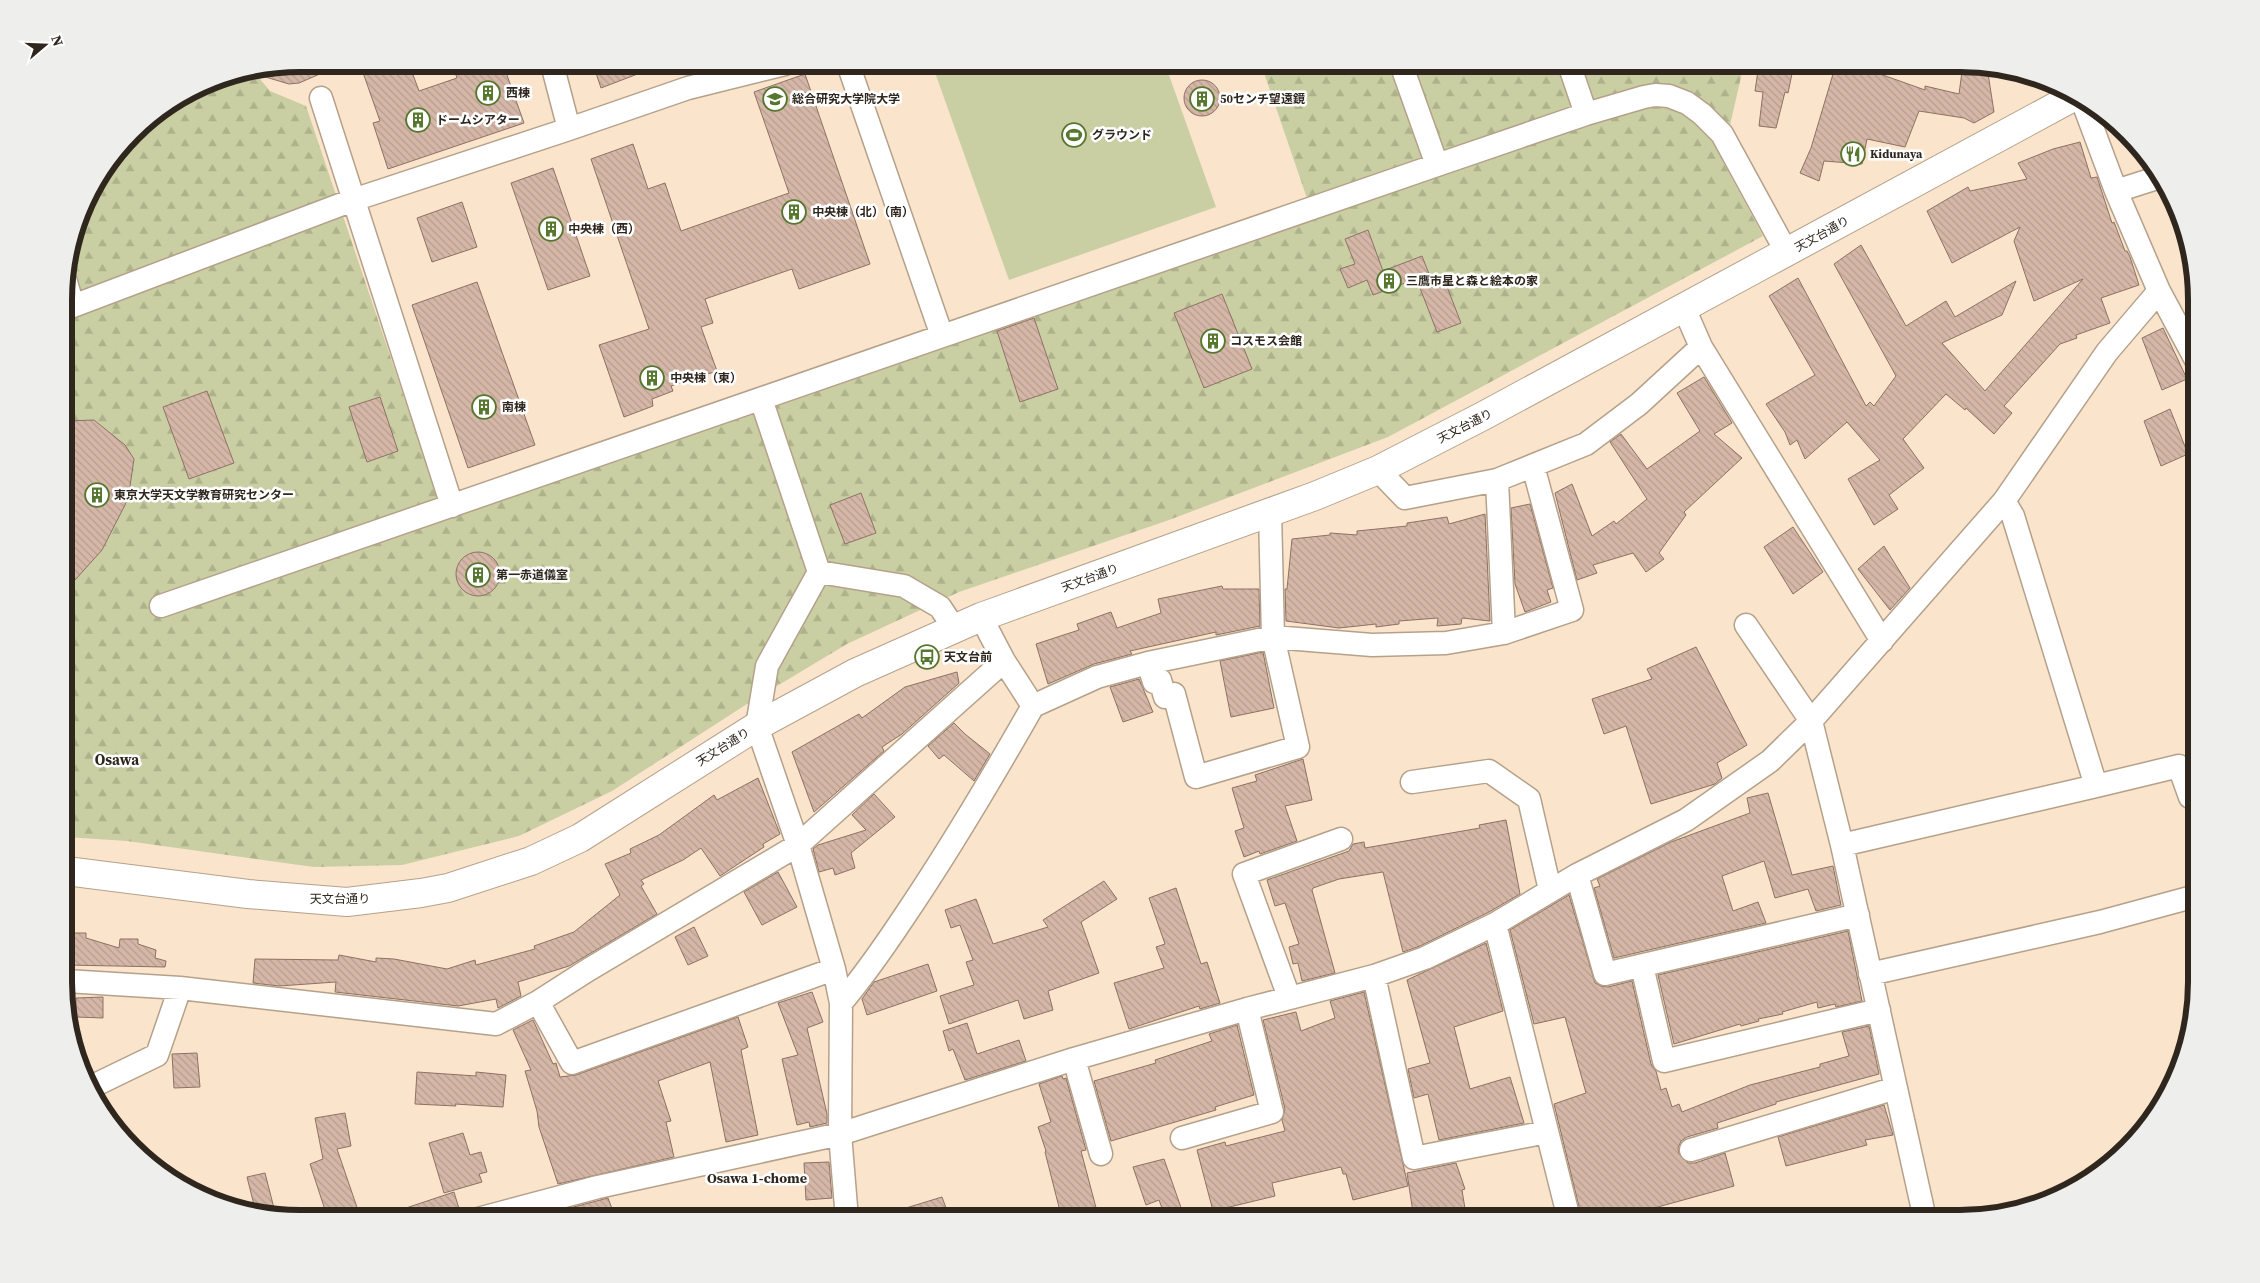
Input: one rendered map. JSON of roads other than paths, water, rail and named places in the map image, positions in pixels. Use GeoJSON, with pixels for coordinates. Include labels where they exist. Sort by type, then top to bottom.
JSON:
{"type":"FeatureCollection","features":[{"type":"Feature","properties":{"kind":"main road","name":"天文台通り"},"geometry":{"type":"LineString","coordinates":[[72,872],[248,894],[356,901],[430,892],[475,880],[555,851],[588,833],[757,726],[855,673],[981,617],[1270,512],[1378,470],[1483,416],[1787,253],[2068,100]]}},
{"type":"Feature","properties":{"kind":"street"},"geometry":{"type":"LineString","coordinates":[[554,72],[569,129]]}},
{"type":"Feature","properties":{"kind":"street"},"geometry":{"type":"LineString","coordinates":[[72,303],[73,306],[352,200],[688,88],[753,72]]}},
{"type":"Feature","properties":{"kind":"street"},"geometry":{"type":"LineString","coordinates":[[851,72],[942,336]]}},
{"type":"Feature","properties":{"kind":"street"},"geometry":{"type":"LineString","coordinates":[[1404,72],[1437,165]]}},
{"type":"Feature","properties":{"kind":"street"},"geometry":{"type":"LineString","coordinates":[[1572,72],[1586,114]]}},
{"type":"Feature","properties":{"kind":"street"},"geometry":{"type":"LineString","coordinates":[[161,606],[1586,114],[1655,95],[1669,96],[1687,103],[1702,114],[1722,134],[1787,253]]}},
{"type":"Feature","properties":{"kind":"street"},"geometry":{"type":"LineString","coordinates":[[321,98],[352,200],[452,506]]}},
{"type":"Feature","properties":{"kind":"street"},"geometry":{"type":"LineString","coordinates":[[2086,111],[2116,191],[2159,291],[2188,345]]}},
{"type":"Feature","properties":{"kind":"street"},"geometry":{"type":"LineString","coordinates":[[2116,191],[2152,179]]}},
{"type":"Feature","properties":{"kind":"street"},"geometry":{"type":"LineString","coordinates":[[512,1210],[598,1187],[840,1134],[1074,1059],[1289,997],[1374,976],[1425,958],[1495,924],[1577,875],[1686,820],[1770,761],[1811,722],[2004,501],[2107,352],[2159,291]]}},
{"type":"Feature","properties":{"kind":"street"},"geometry":{"type":"LineString","coordinates":[[1684,308],[1701,347],[1882,641]]}},
{"type":"Feature","properties":{"kind":"street"},"geometry":{"type":"LineString","coordinates":[[1378,470],[1405,498],[1497,480],[1586,444],[1639,404],[1701,347]]}},
{"type":"Feature","properties":{"kind":"street"},"geometry":{"type":"LineString","coordinates":[[761,399],[819,572],[767,666],[757,726],[798,845],[834,968],[841,1004],[840,1134],[846,1210]]}},
{"type":"Feature","properties":{"kind":"street"},"geometry":{"type":"LineString","coordinates":[[841,1004],[860,981],[919,895],[976,806],[1033,706],[1097,677],[1148,662],[1273,636],[1372,645],[1446,643],[1504,633],[1572,610],[1533,466]]}},
{"type":"Feature","properties":{"kind":"street"},"geometry":{"type":"LineString","coordinates":[[1497,480],[1504,633]]}},
{"type":"Feature","properties":{"kind":"street"},"geometry":{"type":"LineString","coordinates":[[2004,501],[2013,516],[2096,786]]}},
{"type":"Feature","properties":{"kind":"street"},"geometry":{"type":"LineString","coordinates":[[1148,662],[1154,682],[1160,680],[1165,697],[1174,694],[1196,777],[1298,747],[1273,636],[1270,512]]}},
{"type":"Feature","properties":{"kind":"street"},"geometry":{"type":"LineString","coordinates":[[819,572],[904,586],[940,607],[954,628]]}},
{"type":"Feature","properties":{"kind":"street"},"geometry":{"type":"LineString","coordinates":[[981,617],[1004,662],[1033,706]]}},
{"type":"Feature","properties":{"kind":"street"},"geometry":{"type":"LineString","coordinates":[[1746,625],[1811,722],[1842,845],[1923,1210]]}},
{"type":"Feature","properties":{"kind":"street"},"geometry":{"type":"LineString","coordinates":[[72,981],[180,988],[496,1024],[538,1002],[588,970],[798,845],[1004,662]]}},
{"type":"Feature","properties":{"kind":"street"},"geometry":{"type":"LineString","coordinates":[[1842,845],[2179,766],[2188,791]]}},
{"type":"Feature","properties":{"kind":"street"},"geometry":{"type":"LineString","coordinates":[[1412,782],[1490,771],[1529,799],[1550,890]]}},
{"type":"Feature","properties":{"kind":"street"},"geometry":{"type":"LineString","coordinates":[[1289,997],[1244,874],[1341,839]]}},
{"type":"Feature","properties":{"kind":"street"},"geometry":{"type":"LineString","coordinates":[[1577,875],[1605,974],[1858,916]]}},
{"type":"Feature","properties":{"kind":"street"},"geometry":{"type":"LineString","coordinates":[[1870,974],[2100,922],[2188,898]]}},
{"type":"Feature","properties":{"kind":"street"},"geometry":{"type":"LineString","coordinates":[[1495,924],[1567,1210]]}},
{"type":"Feature","properties":{"kind":"street"},"geometry":{"type":"LineString","coordinates":[[1642,966],[1664,1061],[1879,1010]]}},
{"type":"Feature","properties":{"kind":"street"},"geometry":{"type":"LineString","coordinates":[[538,1002],[572,1063],[834,968]]}},
{"type":"Feature","properties":{"kind":"street"},"geometry":{"type":"LineString","coordinates":[[1374,976],[1414,1158],[1547,1132]]}},
{"type":"Feature","properties":{"kind":"street"},"geometry":{"type":"LineString","coordinates":[[96,1084],[157,1055],[180,988]]}},
{"type":"Feature","properties":{"kind":"street"},"geometry":{"type":"LineString","coordinates":[[1182,1138],[1272,1112],[1247,1009]]}},
{"type":"Feature","properties":{"kind":"street"},"geometry":{"type":"LineString","coordinates":[[1074,1059],[1102,1154]]}},
{"type":"Feature","properties":{"kind":"street"},"geometry":{"type":"LineString","coordinates":[[1691,1150],[1896,1088]]}},
{"type":"Feature","properties":{"kind":"place","name":"西棟"},"geometry":{"type":"Point","coordinates":[488,93]}},
{"type":"Feature","properties":{"kind":"place","name":"総合研究大学院大学"},"geometry":{"type":"Point","coordinates":[775,99]}},
{"type":"Feature","properties":{"kind":"place","name":"50センチ望遠鏡"},"geometry":{"type":"Point","coordinates":[1202,99]}},
{"type":"Feature","properties":{"kind":"place","name":"ドームシアター"},"geometry":{"type":"Point","coordinates":[418,120]}},
{"type":"Feature","properties":{"kind":"place","name":"グラウンド"},"geometry":{"type":"Point","coordinates":[1074,135]}},
{"type":"Feature","properties":{"kind":"place","name":"Kidunaya"},"geometry":{"type":"Point","coordinates":[1853,154]}},
{"type":"Feature","properties":{"kind":"place","name":"中央棟（北）（南）"},"geometry":{"type":"Point","coordinates":[794,212]}},
{"type":"Feature","properties":{"kind":"place","name":"中央棟（西）"},"geometry":{"type":"Point","coordinates":[551,229]}},
{"type":"Feature","properties":{"kind":"place","name":"三鷹市星と森と絵本の家"},"geometry":{"type":"Point","coordinates":[1389,281]}},
{"type":"Feature","properties":{"kind":"place","name":"コスモス会館"},"geometry":{"type":"Point","coordinates":[1213,341]}},
{"type":"Feature","properties":{"kind":"place","name":"中央棟（東）"},"geometry":{"type":"Point","coordinates":[652,378]}},
{"type":"Feature","properties":{"kind":"place","name":"南棟"},"geometry":{"type":"Point","coordinates":[484,407]}},
{"type":"Feature","properties":{"kind":"place","name":"東京大学天文学教育研究センター"},"geometry":{"type":"Point","coordinates":[97,495]}},
{"type":"Feature","properties":{"kind":"place","name":"第一赤道儀室"},"geometry":{"type":"Point","coordinates":[478,575]}},
{"type":"Feature","properties":{"kind":"place","name":"天文台前"},"geometry":{"type":"Point","coordinates":[927,657]}},
{"type":"Feature","properties":{"kind":"district","name":"Osawa"},"geometry":{"type":"Point","coordinates":[117,760]}},
{"type":"Feature","properties":{"kind":"district","name":"Osawa 1-chome"},"geometry":{"type":"Point","coordinates":[757,1178]}}]}
